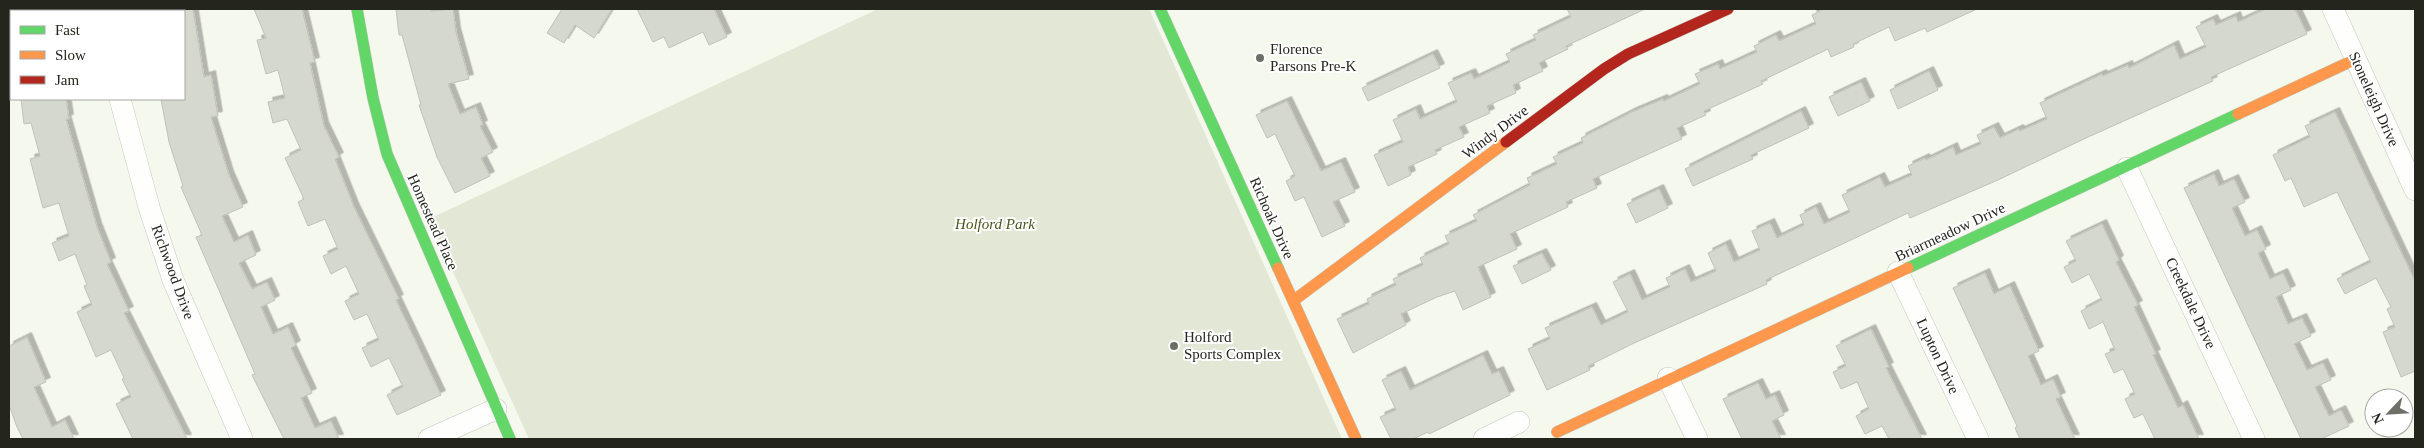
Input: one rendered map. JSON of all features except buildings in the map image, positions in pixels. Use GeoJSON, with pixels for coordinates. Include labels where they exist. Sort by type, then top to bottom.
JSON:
{"type":"FeatureCollection","features":[{"type":"Feature","properties":{"kind":"street","name":"Homestead Place"},"geometry":{"type":"LineString","coordinates":[[357,9],[373,98],[387,154],[510,439]]}},
{"type":"Feature","properties":{"kind":"street","name":"Richoak Drive"},"geometry":{"type":"LineString","coordinates":[[1160,9],[1356,439]]}},
{"type":"Feature","properties":{"kind":"street","name":"Windy Drive"},"geometry":{"type":"LineString","coordinates":[[1293,301],[1604,69],[1628,54],[1728,9]]}},
{"type":"Feature","properties":{"kind":"street","name":"Stoneleigh Drive"},"geometry":{"type":"LineString","coordinates":[[2333,9],[2415,190]]}},
{"type":"Feature","properties":{"kind":"street","name":"Briarmeadow Drive"},"geometry":{"type":"LineString","coordinates":[[1557,432],[1668,378],[2127,168],[2356,59]]}},
{"type":"Feature","properties":{"kind":"street","name":"Richwood Drive"},"geometry":{"type":"LineString","coordinates":[[120,100],[149,207],[174,280],[242,439]]}},
{"type":"Feature","properties":{"kind":"street","name":"Creekdale Drive"},"geometry":{"type":"LineString","coordinates":[[2127,168],[2254,439]]}},
{"type":"Feature","properties":{"kind":"street","name":"Lupton Drive"},"geometry":{"type":"LineString","coordinates":[[1898,272],[1978,439]]}},
{"type":"Feature","properties":{"kind":"street"},"geometry":{"type":"LineString","coordinates":[[1668,378],[1697,439]]}},
{"type":"Feature","properties":{"kind":"street"},"geometry":{"type":"LineString","coordinates":[[430,439],[496,409]]}},
{"type":"Feature","properties":{"kind":"street"},"geometry":{"type":"LineString","coordinates":[[1484,439],[1519,422]]}},
{"type":"Feature","properties":{"kind":"green space","name":"Holford Park"},"geometry":{"type":"Polygon","coordinates":[[[878,9],[1149,9],[1342,439],[529,439],[429,219],[878,9]]]}},
{"type":"Feature","properties":{"kind":"traffic: fast"},"geometry":{"type":"LineString","coordinates":[[357,9],[373,98],[387,154],[510,439]]}},
{"type":"Feature","properties":{"kind":"traffic: fast"},"geometry":{"type":"LineString","coordinates":[[1160,9],[1278,268]]}},
{"type":"Feature","properties":{"kind":"traffic: fast"},"geometry":{"type":"LineString","coordinates":[[1908,268],[2238,114]]}},
{"type":"Feature","properties":{"kind":"traffic: slow"},"geometry":{"type":"LineString","coordinates":[[2238,114],[2356,59]]}},
{"type":"Feature","properties":{"kind":"traffic: slow"},"geometry":{"type":"LineString","coordinates":[[1293,301],[1506,142]]}},
{"type":"Feature","properties":{"kind":"traffic: slow"},"geometry":{"type":"LineString","coordinates":[[1278,268],[1356,439]]}},
{"type":"Feature","properties":{"kind":"traffic: slow"},"geometry":{"type":"LineString","coordinates":[[1557,432],[1908,268]]}},
{"type":"Feature","properties":{"kind":"traffic: jam"},"geometry":{"type":"LineString","coordinates":[[1506,142],[1604,69],[1628,54],[1728,9]]}},
{"type":"Feature","properties":{"kind":"place","name":"Florence Parsons Pre-K"},"geometry":{"type":"Point","coordinates":[1260,58]}},
{"type":"Feature","properties":{"kind":"place","name":"Holford Sports Complex"},"geometry":{"type":"Point","coordinates":[1174,346]}}]}
